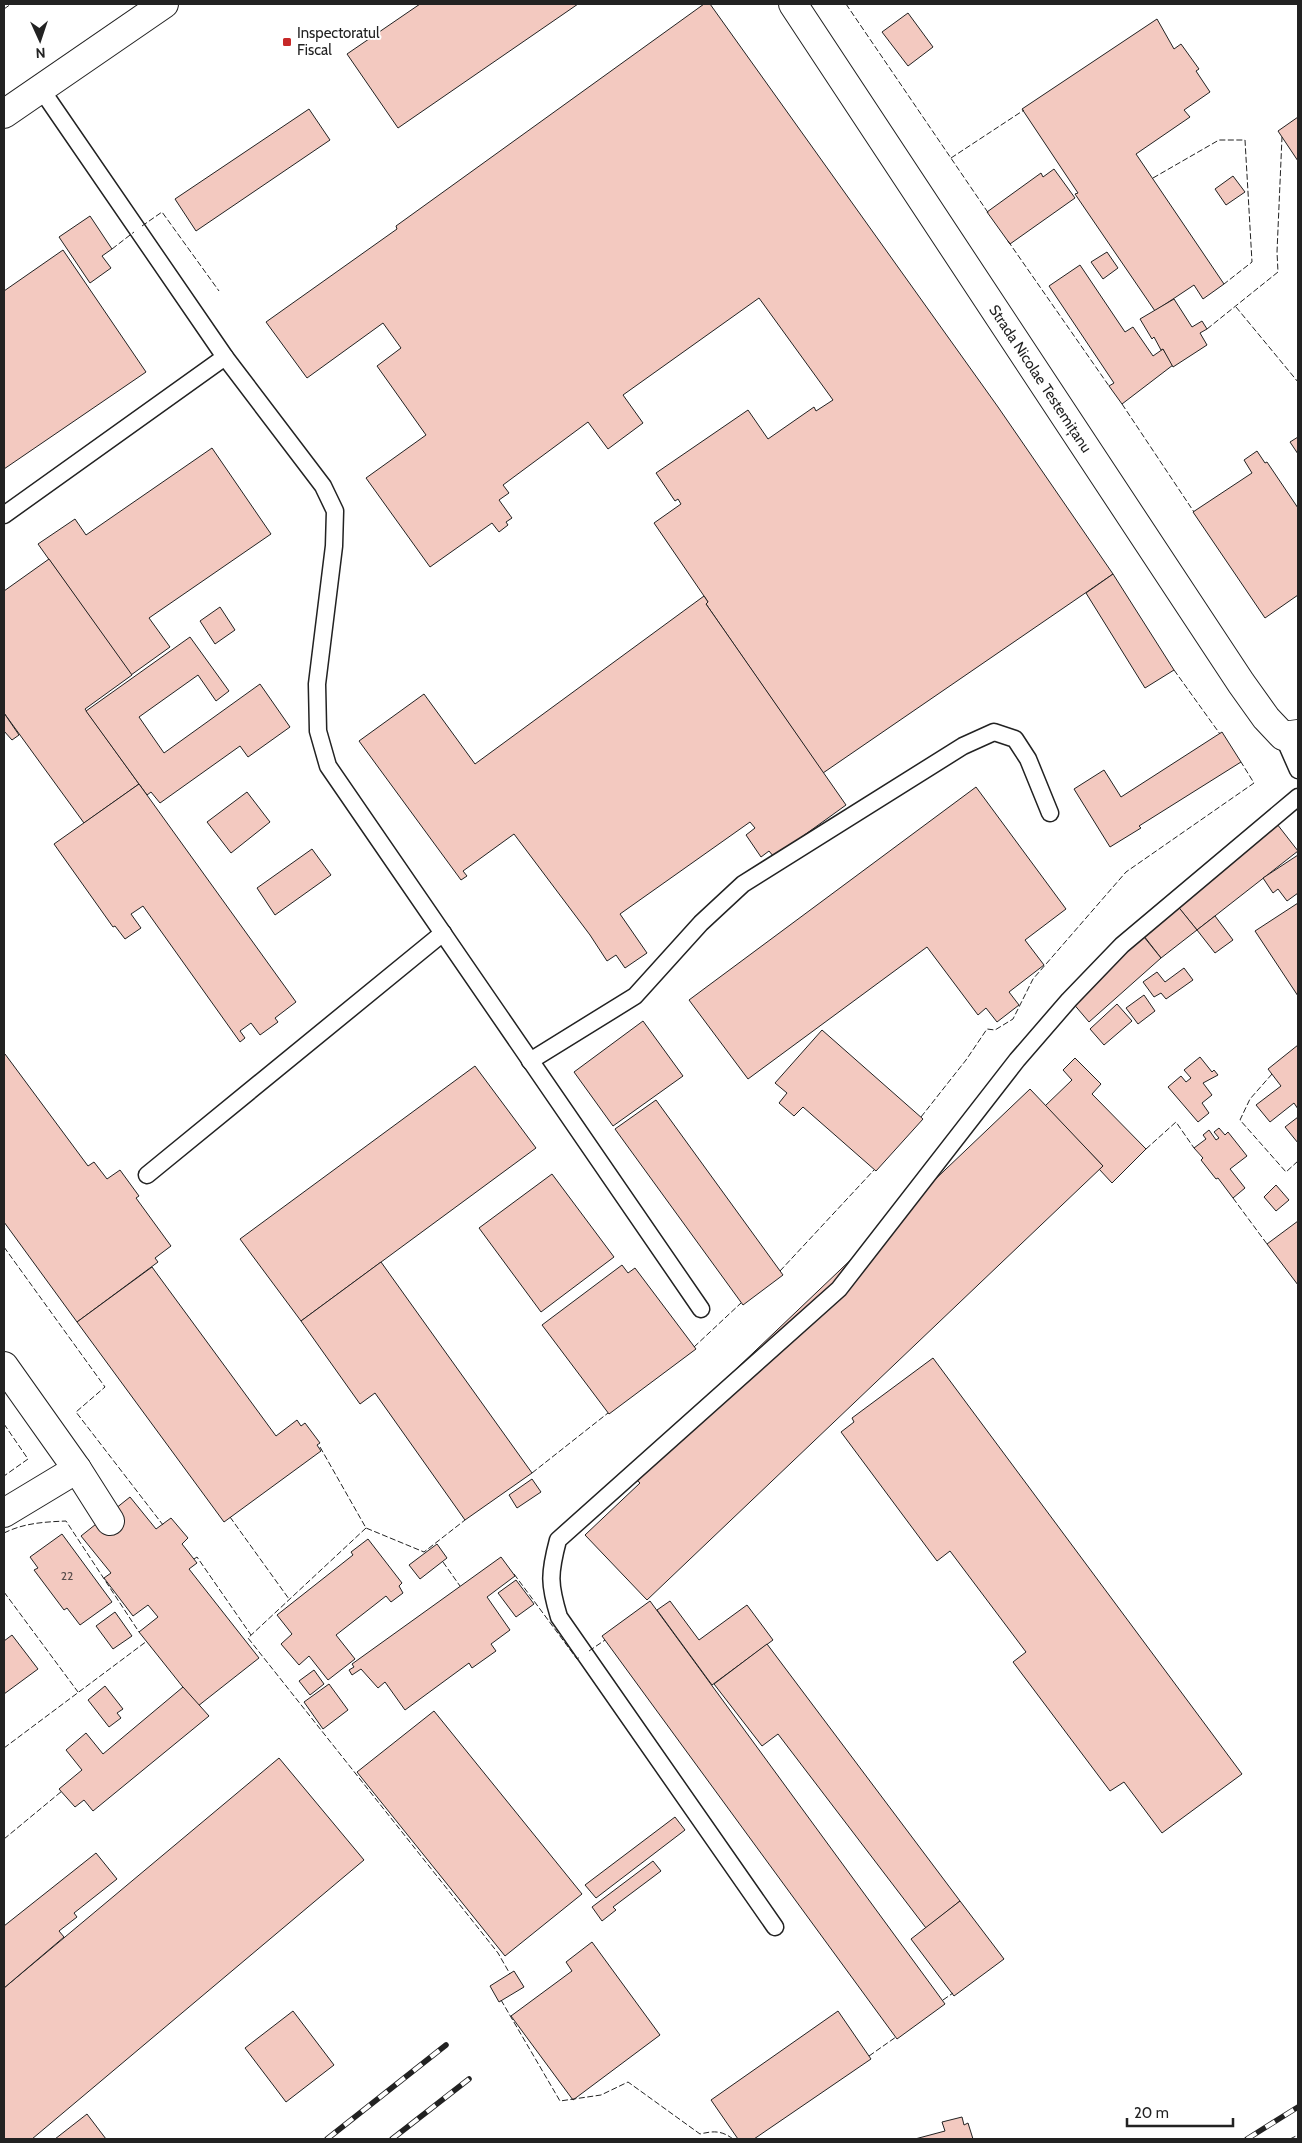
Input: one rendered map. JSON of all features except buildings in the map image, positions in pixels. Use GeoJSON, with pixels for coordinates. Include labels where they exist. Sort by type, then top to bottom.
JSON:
{"type":"FeatureCollection","features":[{"type":"Feature","properties":{"kind":"main road"},"geometry":{"type":"LineString","coordinates":[[4,114],[164,4]]}},
{"type":"Feature","properties":{"kind":"main road","name":"Strada Nicolae Testemițanu"},"geometry":{"type":"LineString","coordinates":[[793,4],[1241,683],[1266,718],[1290,735]]}},
{"type":"Feature","properties":{"kind":"main road"},"geometry":{"type":"LineString","coordinates":[[4,1366],[77,1469],[110,1521]]}},
{"type":"Feature","properties":{"kind":"main road"},"geometry":{"type":"LineString","coordinates":[[4,1513],[77,1469]]}},
{"type":"Feature","properties":{"kind":"lane"},"geometry":{"type":"LineString","coordinates":[[41,88],[225,356],[323,486],[335,511],[334,546],[317,684],[318,731],[328,766],[701,1309]]}},
{"type":"Feature","properties":{"kind":"lane"},"geometry":{"type":"LineString","coordinates":[[4,515],[225,356]]}},
{"type":"Feature","properties":{"kind":"lane"},"geometry":{"type":"LineString","coordinates":[[530,1061],[635,996],[701,923],[743,884],[963,746],[994,732],[1014,739],[1028,758],[1050,813]]}},
{"type":"Feature","properties":{"kind":"lane"},"geometry":{"type":"LineString","coordinates":[[1290,735],[1298,770]]}},
{"type":"Feature","properties":{"kind":"lane"},"geometry":{"type":"LineString","coordinates":[[775,1927],[559,1617],[551,1589],[552,1564],[558,1540],[839,1290],[1017,1060],[1069,1000],[1122,945],[1298,798]]}},
{"type":"Feature","properties":{"kind":"lane"},"geometry":{"type":"LineString","coordinates":[[147,1175],[443,933]]}},
{"type":"Feature","properties":{"kind":"railway"},"geometry":{"type":"LineString","coordinates":[[327,2139],[446,2045]]}},
{"type":"Feature","properties":{"kind":"railway"},"geometry":{"type":"LineString","coordinates":[[392,2139],[469,2079]]}},
{"type":"Feature","properties":{"kind":"railway"},"geometry":{"type":"LineString","coordinates":[[1247,2139],[1298,2107]]}},
{"type":"Feature","properties":{"kind":"fence"},"geometry":{"type":"LineString","coordinates":[[4,9],[11,4]]}},
{"type":"Feature","properties":{"kind":"fence"},"geometry":{"type":"LineString","coordinates":[[846,4],[989,214]]}},
{"type":"Feature","properties":{"kind":"fence"},"geometry":{"type":"LineString","coordinates":[[951,158],[1024,110]]}},
{"type":"Feature","properties":{"kind":"fence"},"geometry":{"type":"LineString","coordinates":[[1207,329],[1278,272],[1277,252],[1282,137]]}},
{"type":"Feature","properties":{"kind":"fence"},"geometry":{"type":"LineString","coordinates":[[1153,178],[1219,140],[1245,140],[1252,262],[1224,284]]}},
{"type":"Feature","properties":{"kind":"fence"},"geometry":{"type":"LineString","coordinates":[[142,226],[162,212],[219,291]]}},
{"type":"Feature","properties":{"kind":"fence"},"geometry":{"type":"LineString","coordinates":[[112,249],[134,232]]}},
{"type":"Feature","properties":{"kind":"fence"},"geometry":{"type":"LineString","coordinates":[[1008,241],[1109,386]]}},
{"type":"Feature","properties":{"kind":"fence"},"geometry":{"type":"LineString","coordinates":[[1236,307],[1298,382]]}},
{"type":"Feature","properties":{"kind":"fence"},"geometry":{"type":"LineString","coordinates":[[1122,404],[1194,512]]}},
{"type":"Feature","properties":{"kind":"fence"},"geometry":{"type":"LineString","coordinates":[[1174,670],[1220,734]]}},
{"type":"Feature","properties":{"kind":"fence"},"geometry":{"type":"LineString","coordinates":[[921,1117],[966,1060],[987,1029],[995,1030],[1013,1019],[1033,979],[1126,872],[1254,783],[1241,762]]}},
{"type":"Feature","properties":{"kind":"fence"},"geometry":{"type":"LineString","coordinates":[[1272,1074],[1250,1099],[1240,1120],[1286,1172],[1298,1161]]}},
{"type":"Feature","properties":{"kind":"fence"},"geometry":{"type":"LineString","coordinates":[[1146,1149],[1176,1122],[1194,1148]]}},
{"type":"Feature","properties":{"kind":"fence"},"geometry":{"type":"LineString","coordinates":[[780,1271],[874,1170]]}},
{"type":"Feature","properties":{"kind":"fence"},"geometry":{"type":"LineString","coordinates":[[1233,1198],[1267,1244]]}},
{"type":"Feature","properties":{"kind":"fence"},"geometry":{"type":"LineString","coordinates":[[4,1247],[105,1387],[76,1412],[163,1525]]}},
{"type":"Feature","properties":{"kind":"fence"},"geometry":{"type":"LineString","coordinates":[[694,1347],[741,1303]]}},
{"type":"Feature","properties":{"kind":"fence"},"geometry":{"type":"LineString","coordinates":[[532,1473],[608,1413]]}},
{"type":"Feature","properties":{"kind":"fence"},"geometry":{"type":"LineString","coordinates":[[4,1424],[28,1459],[4,1476]]}},
{"type":"Feature","properties":{"kind":"fence"},"geometry":{"type":"LineString","coordinates":[[320,1447],[366,1528],[424,1552],[465,1520]]}},
{"type":"Feature","properties":{"kind":"fence"},"geometry":{"type":"LineString","coordinates":[[230,1517],[289,1599]]}},
{"type":"Feature","properties":{"kind":"fence"},"geometry":{"type":"LineString","coordinates":[[4,1533],[27,1525],[66,1521],[139,1632]]}},
{"type":"Feature","properties":{"kind":"fence"},"geometry":{"type":"LineString","coordinates":[[366,1528],[248,1638],[498,1953],[510,1974]]}},
{"type":"Feature","properties":{"kind":"fence"},"geometry":{"type":"LineString","coordinates":[[194,1559],[197,1557],[251,1635]]}},
{"type":"Feature","properties":{"kind":"fence"},"geometry":{"type":"LineString","coordinates":[[443,1562],[460,1586]]}},
{"type":"Feature","properties":{"kind":"fence"},"geometry":{"type":"LineString","coordinates":[[514,1574],[577,1659],[580,1657]]}},
{"type":"Feature","properties":{"kind":"fence"},"geometry":{"type":"LineString","coordinates":[[4,1592],[78,1692]]}},
{"type":"Feature","properties":{"kind":"fence"},"geometry":{"type":"LineString","coordinates":[[589,1651],[605,1640]]}},
{"type":"Feature","properties":{"kind":"fence"},"geometry":{"type":"LineString","coordinates":[[4,1748],[147,1641]]}},
{"type":"Feature","properties":{"kind":"fence"},"geometry":{"type":"LineString","coordinates":[[4,1839],[62,1791]]}},
{"type":"Feature","properties":{"kind":"fence"},"geometry":{"type":"LineString","coordinates":[[943,2000],[953,1993]]}},
{"type":"Feature","properties":{"kind":"fence"},"geometry":{"type":"LineString","coordinates":[[501,2000],[560,2101],[601,2095],[628,2082],[700,2134],[717,2132],[733,2139]]}},
{"type":"Feature","properties":{"kind":"fence"},"geometry":{"type":"LineString","coordinates":[[869,2056],[896,2037]]}},
{"type":"Feature","properties":{"kind":"fence"},"geometry":{"type":"LineString","coordinates":[[1290,2139],[1298,2135]]}},
{"type":"Feature","properties":{"kind":"place","name":"Inspectoratul Fiscal"},"geometry":{"type":"Point","coordinates":[287,42]}}]}
